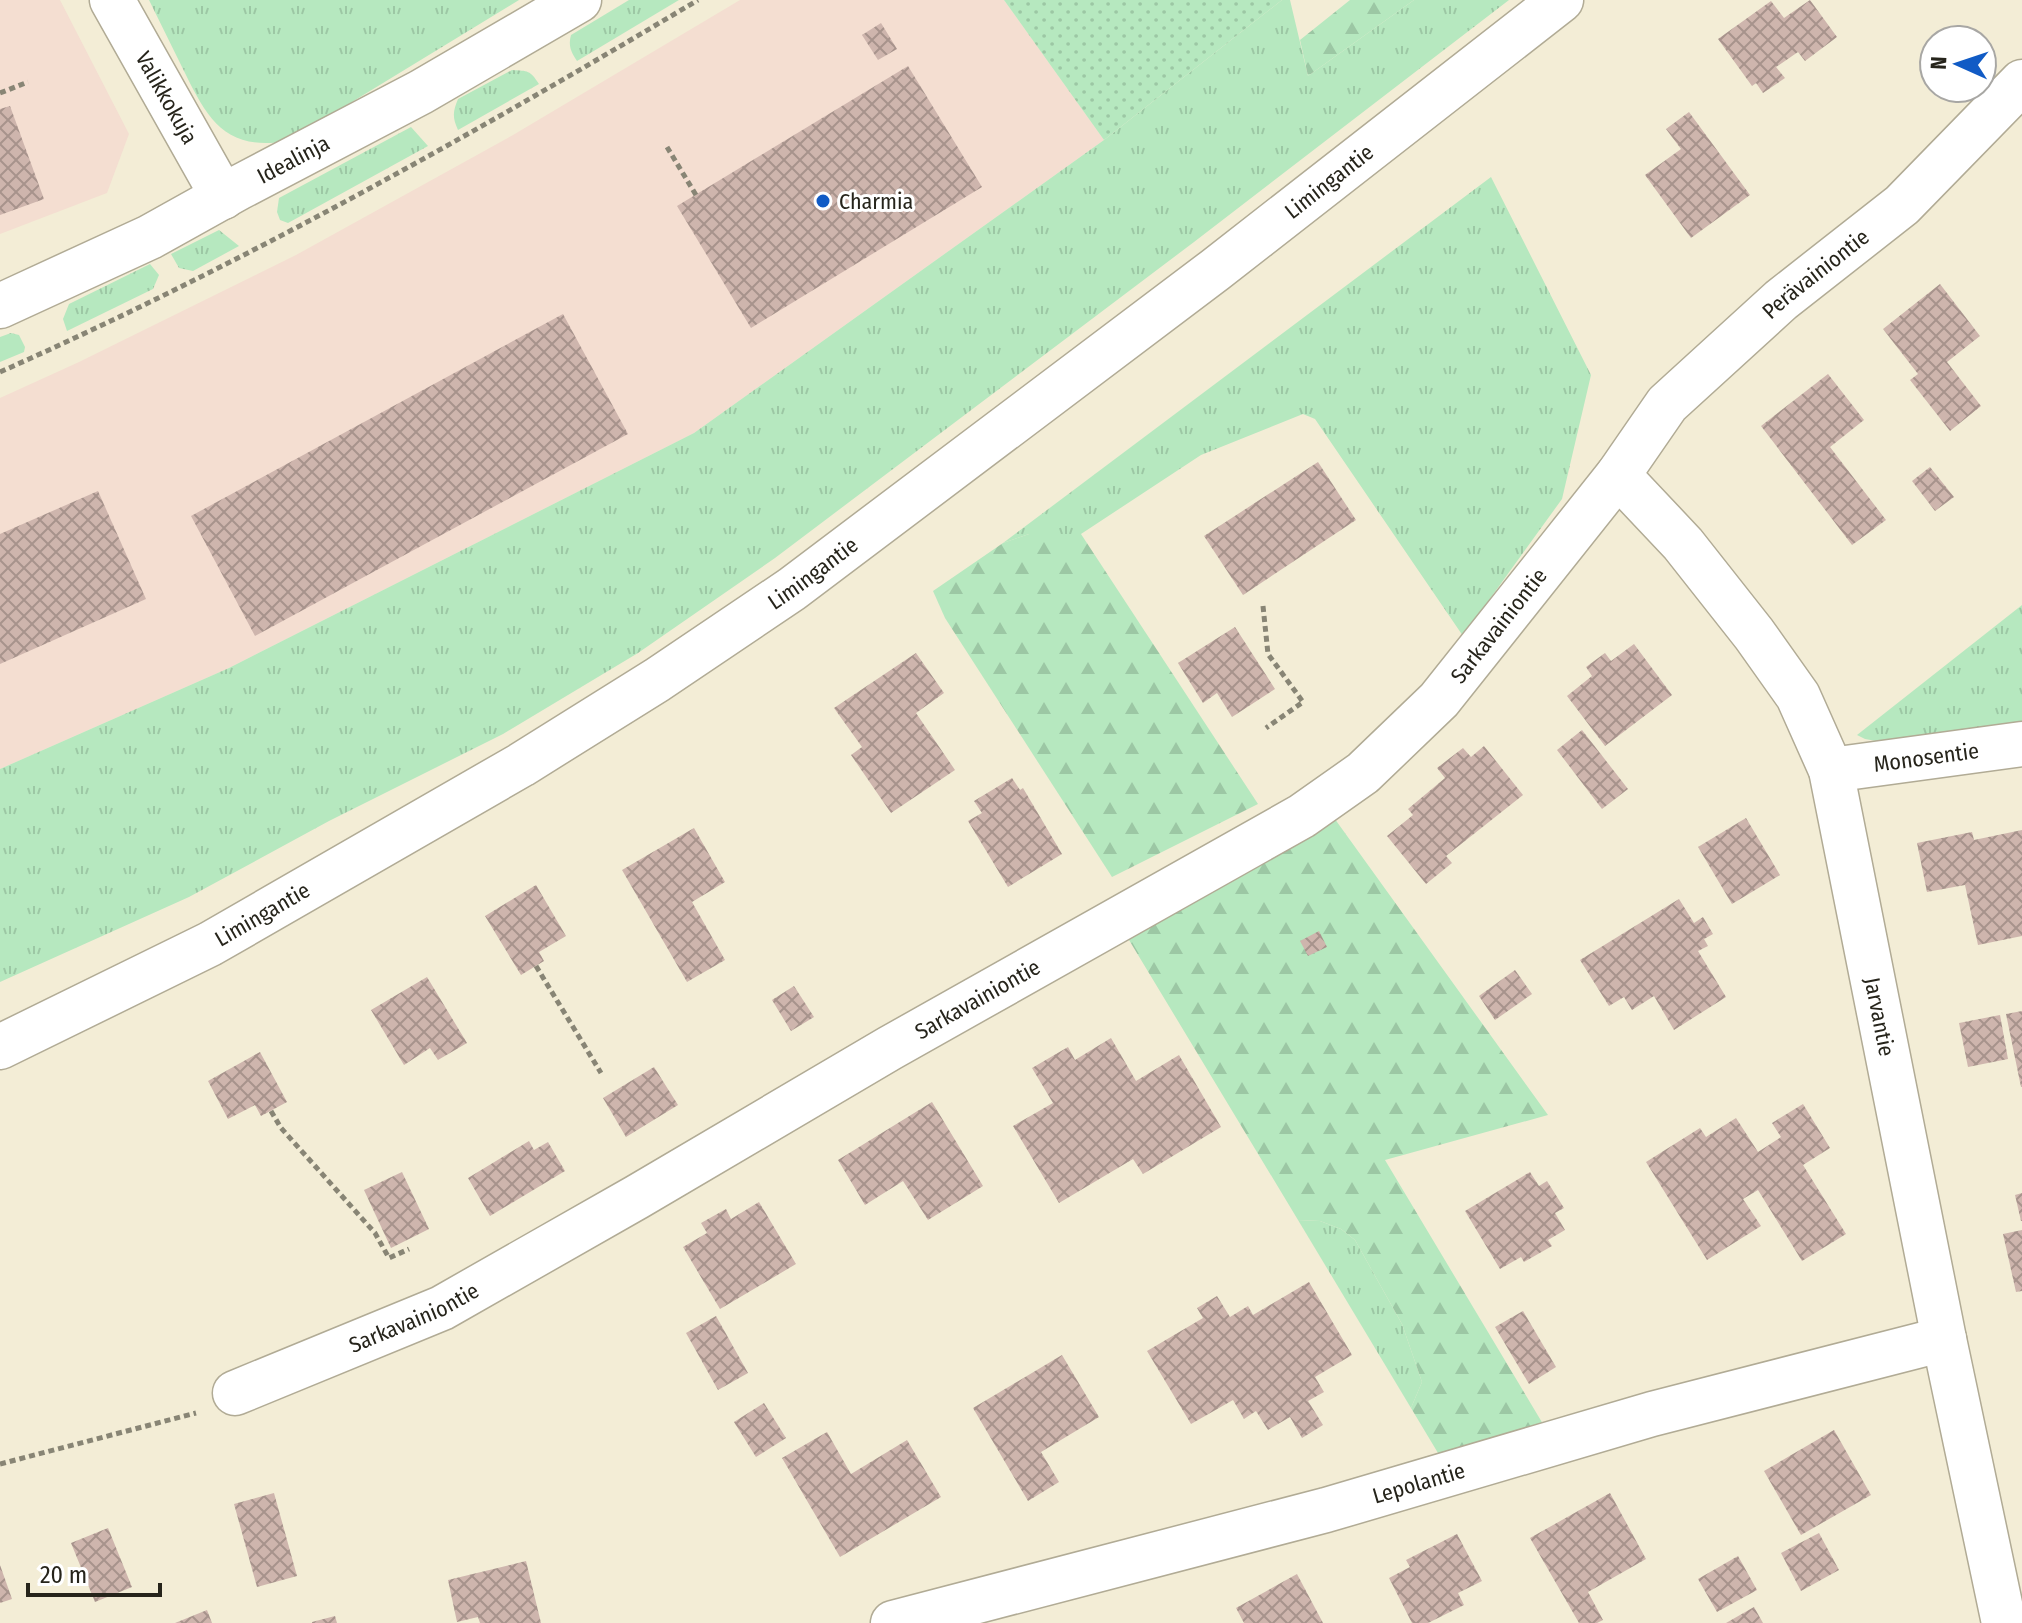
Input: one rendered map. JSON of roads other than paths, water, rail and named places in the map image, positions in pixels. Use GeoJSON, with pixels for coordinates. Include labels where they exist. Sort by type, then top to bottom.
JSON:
{"type":"FeatureCollection","features":[{"type":"Feature","properties":{"kind":"street","name":"Valikkokuja"},"geometry":{"type":"LineString","coordinates":[[112,0],[223,197]]}},
{"type":"Feature","properties":{"kind":"street","name":"Idealinja"},"geometry":{"type":"LineString","coordinates":[[0,306],[150,237],[421,92],[579,0]]}},
{"type":"Feature","properties":{"kind":"street","name":"Limingantie"},"geometry":{"type":"LineString","coordinates":[[0,1047],[210,944],[521,765],[669,672],[817,571],[1215,270],[1561,0]]}},
{"type":"Feature","properties":{"kind":"street","name":"Perävainiontie"},"geometry":{"type":"LineString","coordinates":[[1618,475],[1667,404],[1781,300],[1902,205],[2022,82]]}},
{"type":"Feature","properties":{"kind":"street","name":"Jarvantie"},"geometry":{"type":"LineString","coordinates":[[1618,475],[1683,544],[1754,634],[1798,696],[1831,770],[2004,1623]]}},
{"type":"Feature","properties":{"kind":"street","name":"Sarkavainiontie"},"geometry":{"type":"LineString","coordinates":[[235,1393],[442,1308],[890,1048],[1302,816],[1363,773],[1439,700],[1618,475]]}},
{"type":"Feature","properties":{"kind":"street","name":"Monosentie"},"geometry":{"type":"LineString","coordinates":[[1831,770],[2022,744]]}},
{"type":"Feature","properties":{"kind":"street","name":"Lepolantie"},"geometry":{"type":"LineString","coordinates":[[893,1623],[1326,1510],[1652,1414],[1944,1339]]}},
{"type":"Feature","properties":{"kind":"place","name":"Charmia"},"geometry":{"type":"Point","coordinates":[823,201]}}]}
